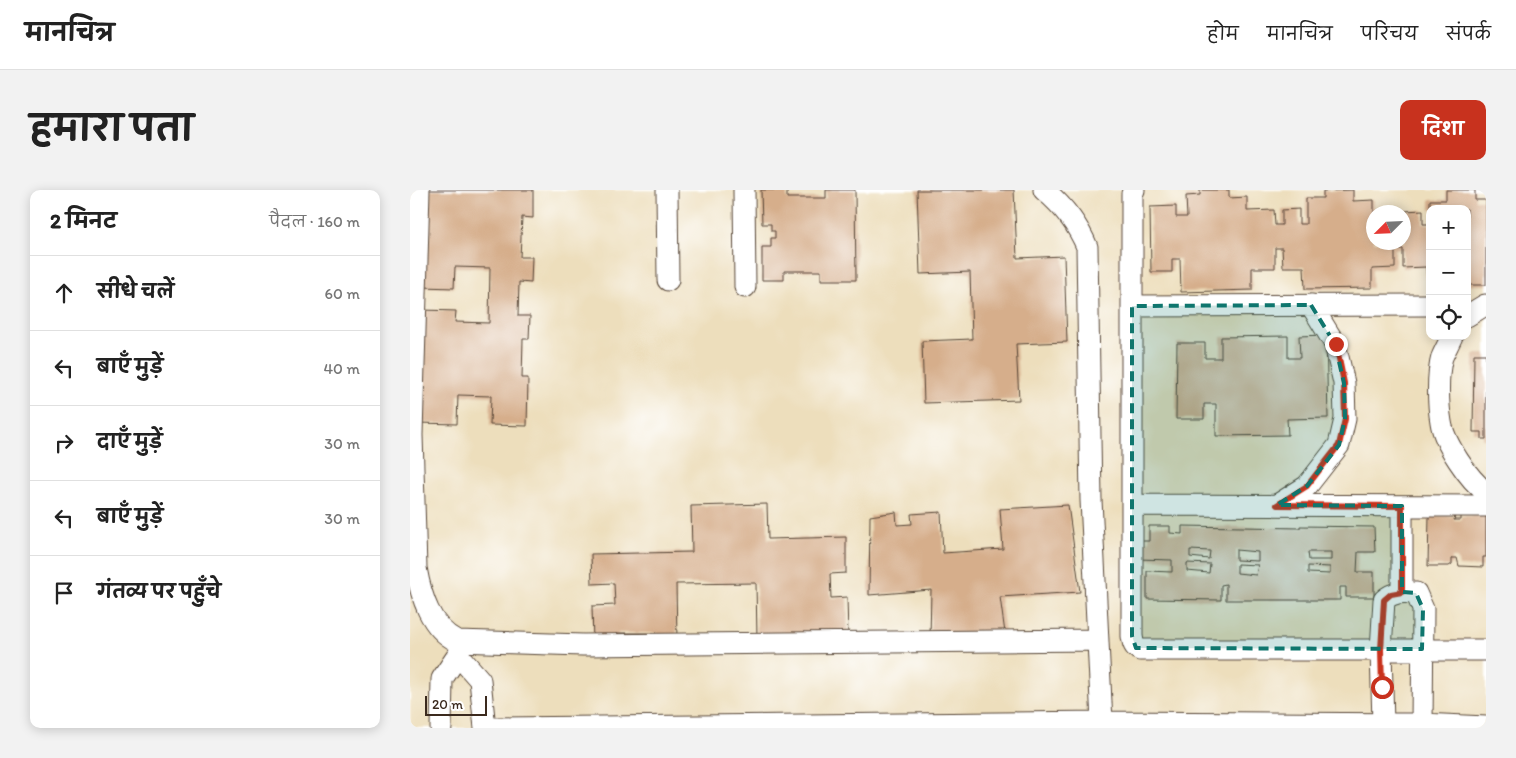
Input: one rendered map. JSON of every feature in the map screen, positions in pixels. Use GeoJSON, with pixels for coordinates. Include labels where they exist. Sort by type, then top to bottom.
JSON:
{"type":"FeatureCollection","features":[{"type":"Feature","properties":{"kind":"street"},"geometry":{"type":"LineString","coordinates":[[419,190],[412,435],[419,608],[457,648],[480,680],[485,728]]}},
{"type":"Feature","properties":{"kind":"street"},"geometry":{"type":"LineString","coordinates":[[667,190],[668,280]]}},
{"type":"Feature","properties":{"kind":"street"},"geometry":{"type":"LineString","coordinates":[[744,190],[745,287]]}},
{"type":"Feature","properties":{"kind":"street"},"geometry":{"type":"LineString","coordinates":[[1044,190],[1063,209],[1087,247],[1091,500],[1102,722]]}},
{"type":"Feature","properties":{"kind":"street"},"geometry":{"type":"LineString","coordinates":[[1134,190],[1132,194],[1132,636],[1133,644],[1136,648],[1140,650],[1486,650]]}},
{"type":"Feature","properties":{"kind":"street"},"geometry":{"type":"LineString","coordinates":[[1277,505],[1307,486],[1339,445],[1345,419],[1344,383],[1336,344],[1311,305]]}},
{"type":"Feature","properties":{"kind":"street"},"geometry":{"type":"LineString","coordinates":[[1132,306],[1426,305]]}},
{"type":"Feature","properties":{"kind":"street"},"geometry":{"type":"LineString","coordinates":[[1471,305],[1486,305]]}},
{"type":"Feature","properties":{"kind":"street"},"geometry":{"type":"LineString","coordinates":[[1471,314],[1486,305]]}},
{"type":"Feature","properties":{"kind":"street"},"geometry":{"type":"LineString","coordinates":[[1450,340],[1442,358],[1439,382],[1441,424],[1455,456],[1478,486],[1486,492]]}},
{"type":"Feature","properties":{"kind":"street"},"geometry":{"type":"LineString","coordinates":[[1132,504],[1486,506]]}},
{"type":"Feature","properties":{"kind":"street"},"geometry":{"type":"LineString","coordinates":[[1402,506],[1402,592]]}},
{"type":"Feature","properties":{"kind":"street"},"geometry":{"type":"LineString","coordinates":[[1383,724],[1381,650],[1384,600],[1391,594],[1402,592],[1416,593],[1423,609],[1422,724]]}},
{"type":"Feature","properties":{"kind":"street"},"geometry":{"type":"LineString","coordinates":[[457,648],[1098,640]]}},
{"type":"Feature","properties":{"kind":"street"},"geometry":{"type":"LineString","coordinates":[[441,728],[442,679],[457,648]]}},
{"type":"Feature","properties":{"kind":"street"},"geometry":{"type":"LineString","coordinates":[[495,728],[1102,722],[1422,724],[1486,727]]}},
{"type":"Feature","properties":{"kind":"highlighted area"},"geometry":{"type":"Polygon","coordinates":[[[1311,305],[1335,344],[1344,383],[1345,419],[1339,445],[1307,486],[1277,505],[1402,506],[1402,592],[1416,593],[1423,609],[1422,649],[1136,648],[1132,636],[1132,306],[1311,305]]]}},
{"type":"Feature","properties":{"kind":"building"},"geometry":{"type":"Polygon","coordinates":[[[425,190],[533,190],[533,218],[522,217],[520,257],[532,257],[531,283],[519,282],[518,316],[530,316],[529,339],[523,339],[522,378],[528,378],[527,426],[490,425],[491,396],[458,395],[457,424],[418,423],[422,310],[456,311],[455,322],[489,323],[490,268],[455,267],[454,288],[422,287],[425,190]]]}},
{"type":"Feature","properties":{"kind":"building"},"geometry":{"type":"Polygon","coordinates":[[[761,190],[787,190],[787,198],[826,198],[826,190],[855,190],[856,280],[821,280],[821,271],[784,271],[784,280],[762,280],[762,247],[771,247],[771,238],[775,238],[775,231],[771,231],[771,224],[762,224],[761,190]]]}},
{"type":"Feature","properties":{"kind":"building"},"geometry":{"type":"Polygon","coordinates":[[[917,190],[1014,190],[1017,258],[1064,256],[1067,342],[1016,344],[1019,400],[924,403],[922,341],[972,339],[970,272],[920,274],[917,190]]]}},
{"type":"Feature","properties":{"kind":"building"},"geometry":{"type":"Polygon","coordinates":[[[1200,190],[1229,190],[1229,198],[1247,197],[1247,211],[1274,210],[1275,225],[1282,225],[1282,210],[1299,209],[1299,224],[1306,224],[1306,198],[1323,198],[1323,191],[1353,190],[1353,201],[1374,200],[1374,205],[1366,205],[1366,250],[1395,250],[1395,268],[1372,269],[1372,288],[1305,289],[1304,267],[1283,267],[1282,248],[1275,248],[1275,268],[1252,268],[1252,290],[1181,292],[1180,259],[1172,259],[1172,272],[1151,272],[1150,207],[1176,206],[1176,217],[1187,217],[1186,196],[1200,195],[1200,190]]]}},
{"type":"Feature","properties":{"kind":"building"},"geometry":{"type":"Polygon","coordinates":[[[1446,190],[1475,190],[1475,200],[1486,200],[1486,285],[1471,285],[1471,205],[1430,205],[1430,200],[1446,200],[1446,190]]]}},
{"type":"Feature","properties":{"kind":"building"},"geometry":{"type":"Polygon","coordinates":[[[1423,210],[1423,224],[1426,224],[1426,267],[1403,268],[1403,250],[1411,250],[1411,211],[1423,210]]]}},
{"type":"Feature","properties":{"kind":"building"},"geometry":{"type":"Polygon","coordinates":[[[1326,335],[1328,418],[1287,419],[1288,435],[1216,436],[1216,404],[1204,404],[1204,419],[1176,419],[1177,343],[1205,343],[1205,358],[1221,358],[1221,337],[1288,336],[1288,358],[1300,358],[1299,336],[1326,335]]]}},
{"type":"Feature","properties":{"kind":"building"},"geometry":{"type":"Polygon","coordinates":[[[1474,354],[1486,354],[1486,439],[1482,439],[1482,432],[1473,432],[1474,354]]]}},
{"type":"Feature","properties":{"kind":"building"},"geometry":{"type":"Polygon","coordinates":[[[767,504],[768,539],[846,537],[846,573],[830,574],[831,598],[847,597],[848,636],[757,638],[756,583],[676,584],[677,640],[657,640],[657,633],[618,633],[618,641],[593,641],[592,606],[615,605],[614,583],[592,584],[591,554],[692,552],[691,506],[767,504]]]}},
{"type":"Feature","properties":{"kind":"building"},"geometry":{"type":"Polygon","coordinates":[[[1068,505],[1080,592],[1000,597],[1005,633],[930,639],[931,590],[869,595],[870,516],[896,512],[897,525],[912,524],[911,514],[941,512],[943,553],[1003,549],[1000,509],[1068,505]]]}},
{"type":"Feature","properties":{"kind":"building"},"geometry":{"type":"Polygon","coordinates":[[[1429,516],[1455,516],[1454,520],[1461,520],[1461,516],[1486,516],[1486,557],[1483,557],[1483,567],[1459,566],[1457,558],[1452,558],[1452,564],[1449,566],[1428,566],[1429,516]]]}},
{"type":"Feature","properties":{"kind":"building"},"geometry":{"type":"Polygon","coordinates":[[[1149,526],[1170,526],[1170,533],[1182,534],[1182,526],[1374,527],[1375,552],[1358,552],[1357,572],[1374,572],[1374,597],[1346,597],[1346,587],[1340,587],[1340,600],[1226,600],[1226,584],[1221,585],[1221,600],[1147,599],[1147,571],[1172,572],[1172,560],[1138,559],[1138,541],[1149,541],[1149,526]],[[1190,550],[1190,557],[1209,559],[1210,551],[1190,550]],[[1236,550],[1236,560],[1258,561],[1258,552],[1236,550]],[[1308,552],[1309,560],[1331,560],[1331,552],[1308,552]],[[1187,563],[1187,571],[1209,573],[1210,564],[1187,563]],[[1237,564],[1237,573],[1256,575],[1258,565],[1237,564]],[[1308,566],[1308,573],[1330,574],[1330,567],[1308,566]]]}},
{"type":"Feature","properties":{"kind":"route"},"geometry":{"type":"LineString","coordinates":[[1336,344],[1344,383],[1345,419],[1339,445],[1307,486],[1277,505],[1402,506],[1402,592],[1391,594],[1384,600],[1381,650],[1382,687]]}}]}
